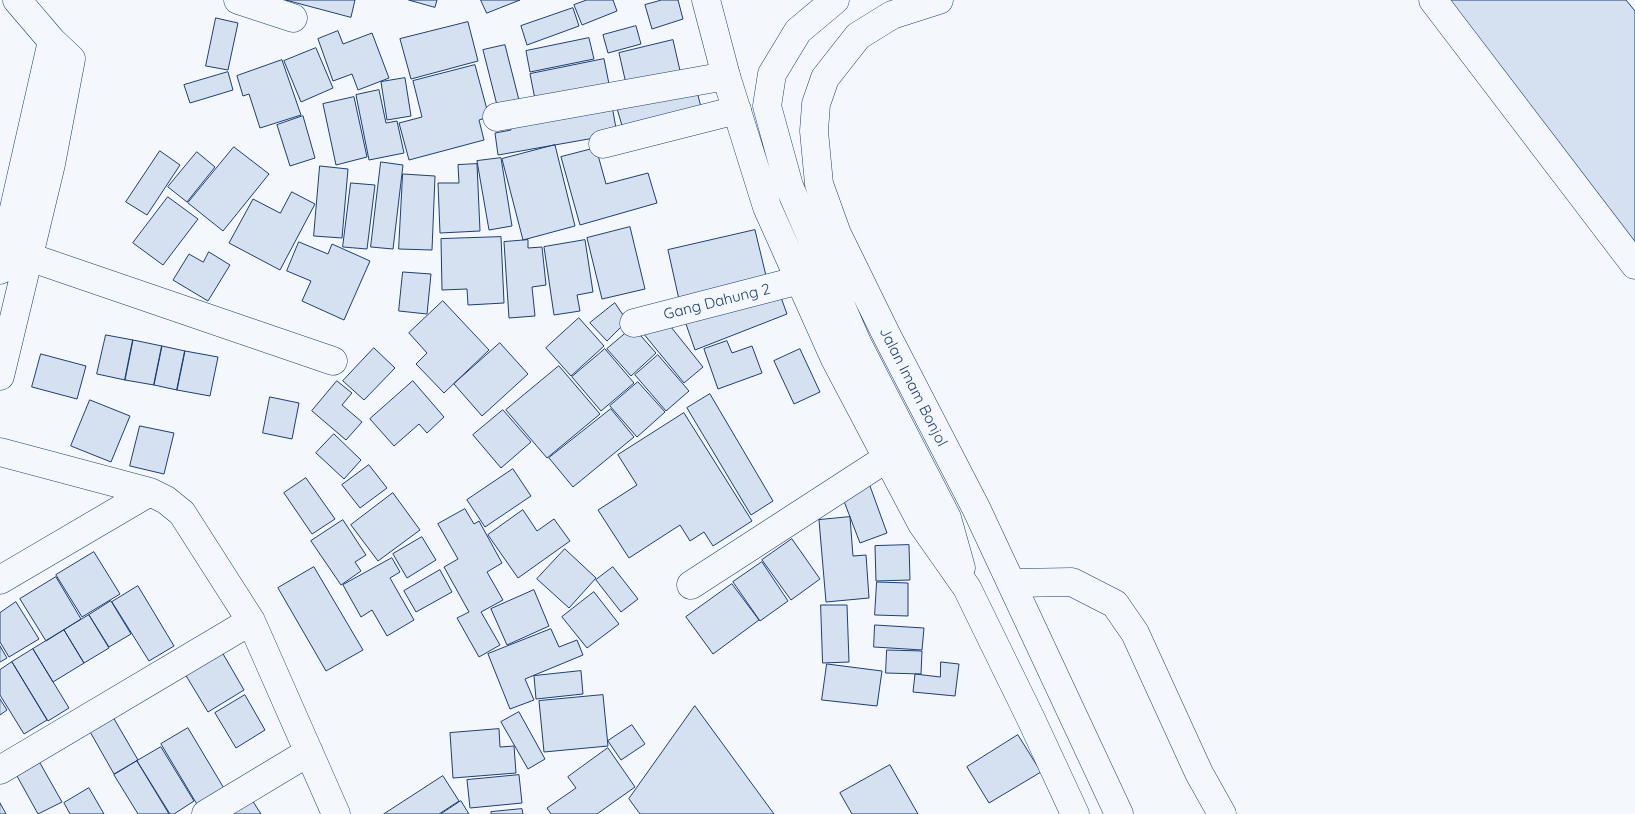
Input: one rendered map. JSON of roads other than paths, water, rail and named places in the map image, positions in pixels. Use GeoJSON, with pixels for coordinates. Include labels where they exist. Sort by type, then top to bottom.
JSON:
{"type":"FeatureCollection","features":[{"type":"Feature","properties":{"kind":"main road"},"geometry":{"type":"LineString","coordinates":[[0,376],[4,345],[29,257],[39,160],[62,50],[17,0]]}},
{"type":"Feature","properties":{"kind":"main road"},"geometry":{"type":"LineString","coordinates":[[238,0],[292,18]]}},
{"type":"Feature","properties":{"kind":"main road"},"geometry":{"type":"LineString","coordinates":[[706,0],[726,76],[767,207],[835,359],[922,524],[971,596],[1075,814]]}},
{"type":"Feature","properties":{"kind":"main road"},"geometry":{"type":"LineString","coordinates":[[835,0],[798,31],[772,74],[767,106],[789,186],[858,345],[947,518],[971,596]]}},
{"type":"Feature","properties":{"kind":"main road","name":"Jalan Imam Bonjol"},"geometry":{"type":"LineString","coordinates":[[939,0],[892,14],[858,36],[825,78],[816,104],[814,131],[819,184],[837,234],[886,334],[976,508],[1119,814]]}},
{"type":"Feature","properties":{"kind":"main road"},"geometry":{"type":"LineString","coordinates":[[1433,0],[1635,265]]}},
{"type":"Feature","properties":{"kind":"main road"},"geometry":{"type":"LineString","coordinates":[[497,117],[726,76]]}},
{"type":"Feature","properties":{"kind":"main road"},"geometry":{"type":"LineString","coordinates":[[603,144],[737,110]]}},
{"type":"Feature","properties":{"kind":"main road"},"geometry":{"type":"LineString","coordinates":[[0,270],[39,160]]}},
{"type":"Feature","properties":{"kind":"main road"},"geometry":{"type":"LineString","coordinates":[[29,257],[333,361]]}},
{"type":"Feature","properties":{"kind":"main road","name":"Gang Dahung 2"},"geometry":{"type":"LineString","coordinates":[[634,323],[800,280]]}},
{"type":"Feature","properties":{"kind":"main road"},"geometry":{"type":"LineString","coordinates":[[0,452],[150,492],[166,500],[182,513],[251,621],[336,814]]}},
{"type":"Feature","properties":{"kind":"main road"},"geometry":{"type":"LineString","coordinates":[[691,585],[887,458]]}},
{"type":"Feature","properties":{"kind":"main road"},"geometry":{"type":"LineString","coordinates":[[0,580],[150,492]]}},
{"type":"Feature","properties":{"kind":"main road"},"geometry":{"type":"LineString","coordinates":[[971,596],[1012,583],[1072,582],[1115,604],[1135,633],[1199,773],[1222,814]]}},
{"type":"Feature","properties":{"kind":"main road"},"geometry":{"type":"LineString","coordinates":[[0,770],[251,621]]}},
{"type":"Feature","properties":{"kind":"main road"},"geometry":{"type":"LineString","coordinates":[[206,814],[309,752]]}}]}
